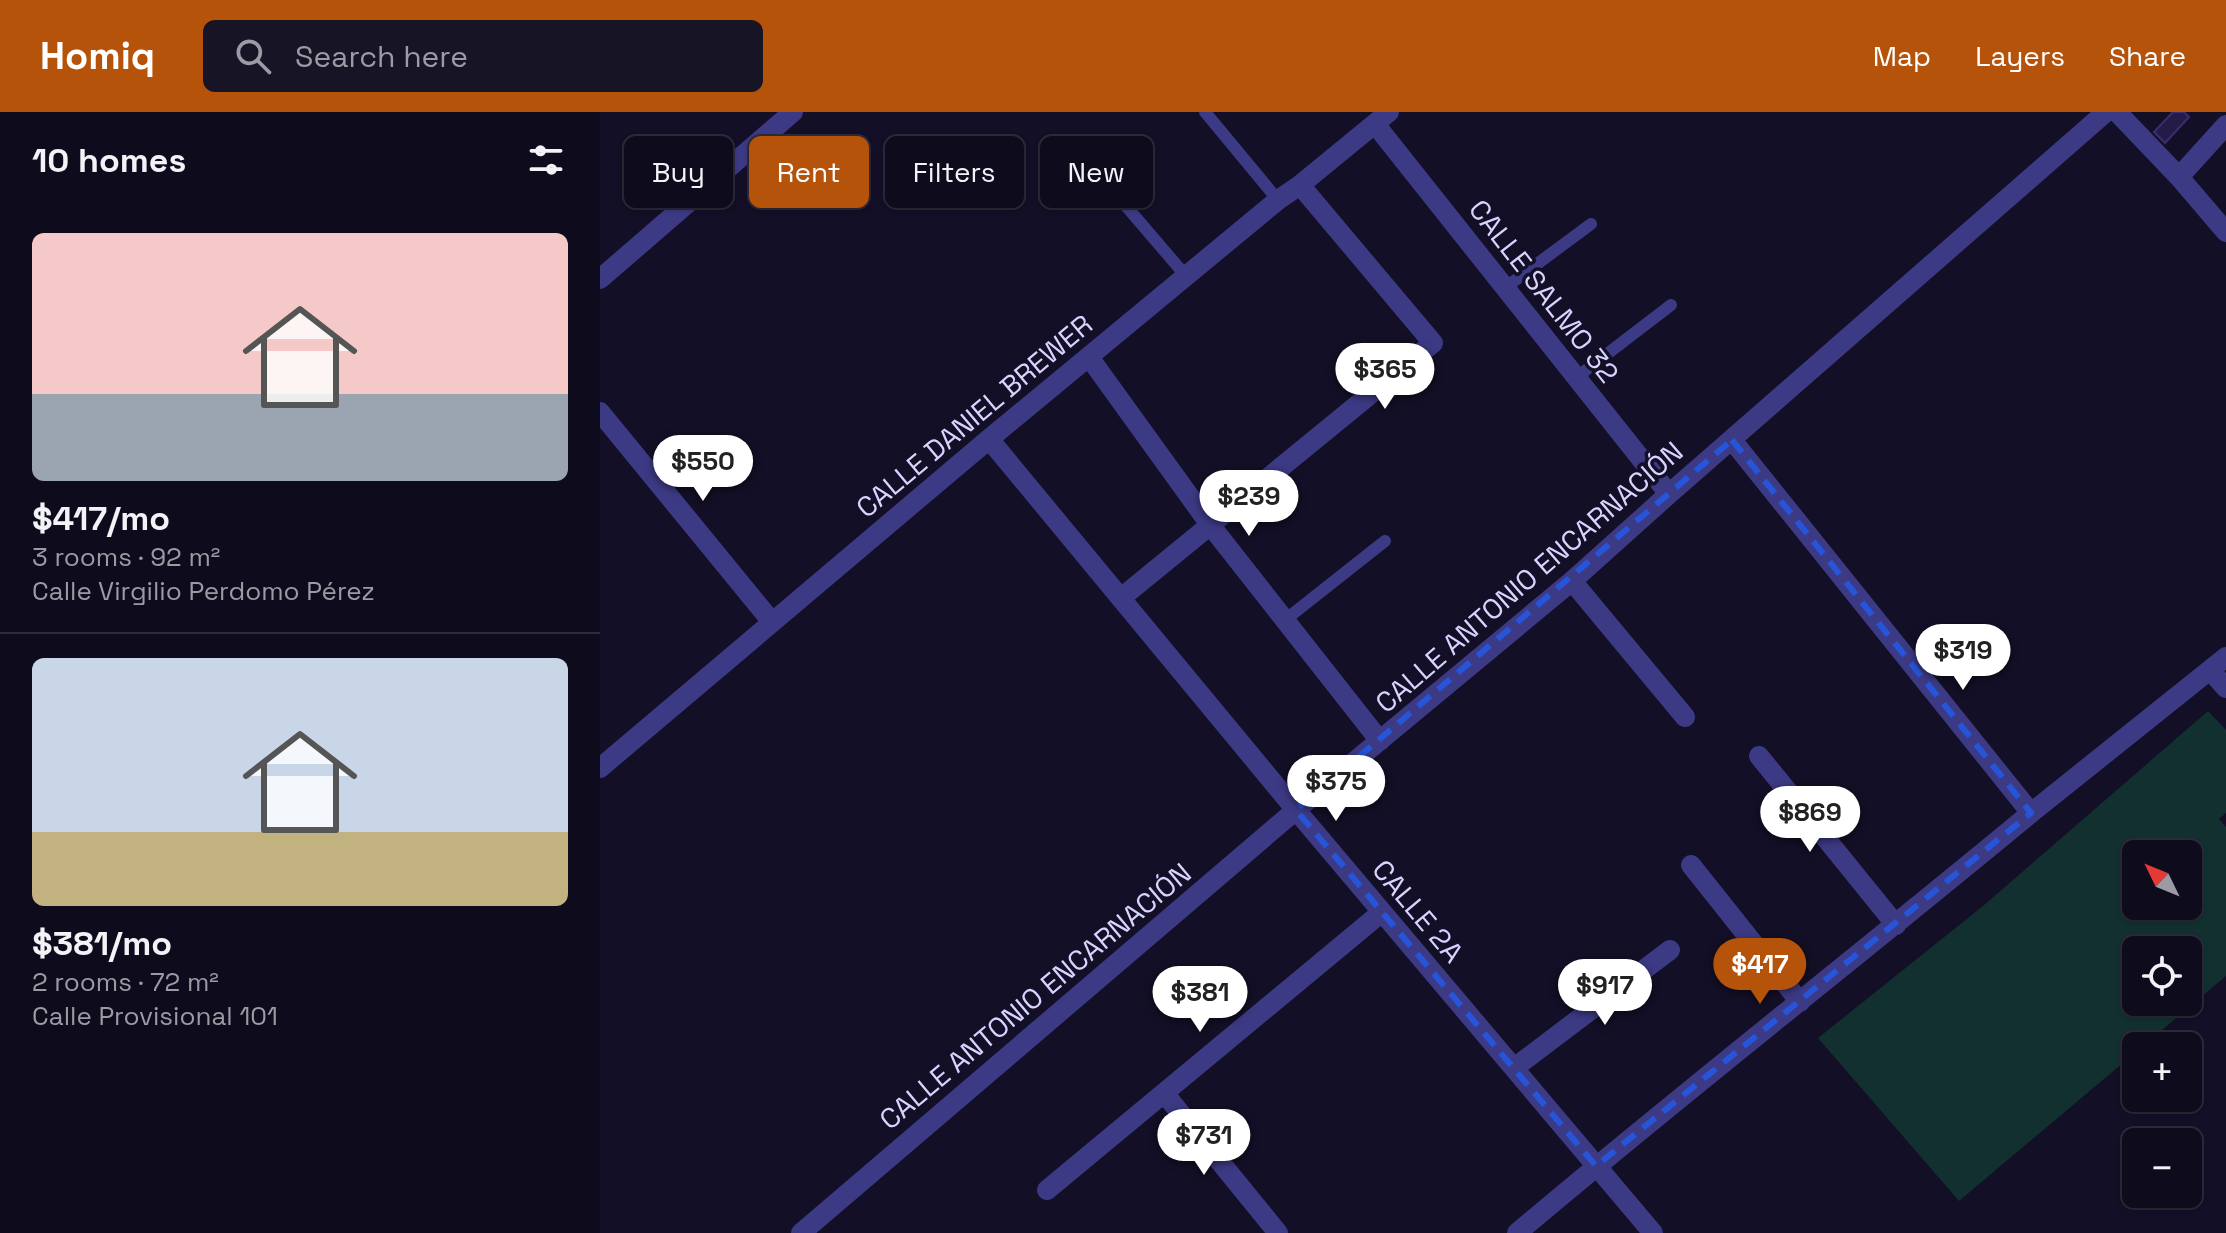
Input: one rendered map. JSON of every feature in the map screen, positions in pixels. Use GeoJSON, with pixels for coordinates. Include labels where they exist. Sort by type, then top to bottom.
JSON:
{"type":"FeatureCollection","features":[{"type":"Feature","properties":{"kind":"street"},"geometry":{"type":"LineString","coordinates":[[600,279],[793,112]]}},
{"type":"Feature","properties":{"kind":"street","name":"CALLE ANTONIO ENCARNACIÓN"},"geometry":{"type":"LineString","coordinates":[[801,1233],[1296,810],[1572,581],[2106,112]]}},
{"type":"Feature","properties":{"kind":"street"},"geometry":{"type":"LineString","coordinates":[[2117,112],[2226,232]]}},
{"type":"Feature","properties":{"kind":"street","name":"CALLE DANIEL BREWER"},"geometry":{"type":"LineString","coordinates":[[600,768],[989,439],[1382,118]]}},
{"type":"Feature","properties":{"kind":"street","name":"CALLE SALMO 32"},"geometry":{"type":"LineString","coordinates":[[1382,118],[1506,287],[1669,494]]}},
{"type":"Feature","properties":{"kind":"street"},"geometry":{"type":"LineString","coordinates":[[2179,177],[2226,125]]}},
{"type":"Feature","properties":{"kind":"street"},"geometry":{"type":"LineString","coordinates":[[1121,598],[1433,343],[1300,185]]}},
{"type":"Feature","properties":{"kind":"street"},"geometry":{"type":"LineString","coordinates":[[1089,357],[1211,526],[1380,741]]}},
{"type":"Feature","properties":{"kind":"street"},"geometry":{"type":"LineString","coordinates":[[600,412],[772,622]]}},
{"type":"Feature","properties":{"kind":"street","name":"CALLE 2A"},"geometry":{"type":"LineString","coordinates":[[989,439],[1296,810],[1653,1233]]}},
{"type":"Feature","properties":{"kind":"street"},"geometry":{"type":"LineString","coordinates":[[1732,440],[2031,813]]}},
{"type":"Feature","properties":{"kind":"street"},"geometry":{"type":"LineString","coordinates":[[1572,581],[1685,717]]}},
{"type":"Feature","properties":{"kind":"street"},"geometry":{"type":"LineString","coordinates":[[1517,1233],[2218,664],[2226,688]]}},
{"type":"Feature","properties":{"kind":"street"},"geometry":{"type":"LineString","coordinates":[[1759,756],[1896,925]]}},
{"type":"Feature","properties":{"kind":"street"},"geometry":{"type":"LineString","coordinates":[[1691,865],[1800,1002]]}},
{"type":"Feature","properties":{"kind":"street"},"geometry":{"type":"LineString","coordinates":[[1047,1190],[1382,912]]}},
{"type":"Feature","properties":{"kind":"street"},"geometry":{"type":"LineString","coordinates":[[1514,1068],[1670,950]]}},
{"type":"Feature","properties":{"kind":"street"},"geometry":{"type":"LineString","coordinates":[[1164,1093],[1278,1233]]}},
{"type":"Feature","properties":{"kind":"lane"},"geometry":{"type":"LineString","coordinates":[[1205,112],[1278,200]]}},
{"type":"Feature","properties":{"kind":"lane"},"geometry":{"type":"LineString","coordinates":[[1128,208],[1186,276]]}},
{"type":"Feature","properties":{"kind":"lane"},"geometry":{"type":"LineString","coordinates":[[1506,287],[1591,224]]}},
{"type":"Feature","properties":{"kind":"lane"},"geometry":{"type":"LineString","coordinates":[[1577,377],[1671,305]]}},
{"type":"Feature","properties":{"kind":"lane"},"geometry":{"type":"LineString","coordinates":[[1285,620],[1385,541]]}},
{"type":"Feature","properties":{"kind":"highlighted area"},"geometry":{"type":"Polygon","coordinates":[[[1732,440],[2031,813],[1596,1166],[1296,810],[1732,440]]]}},
{"type":"Feature","properties":{"kind":"green space"},"geometry":{"type":"Polygon","coordinates":[[[2208,711],[2226,730],[2226,813],[2219,819],[2226,827],[2226,976],[2202,996],[2202,936],[2122,936],[2122,1016],[2179,1016],[2160,1032],[2122,1032],[2122,1064],[1959,1201],[1818,1038],[1983,906],[2208,711]]]}},
{"type":"Feature","properties":{"kind":"building"},"geometry":{"type":"Polygon","coordinates":[[[2173,112],[2184,112],[2189,117],[2165,143],[2154,132],[2173,112]]]}}]}
